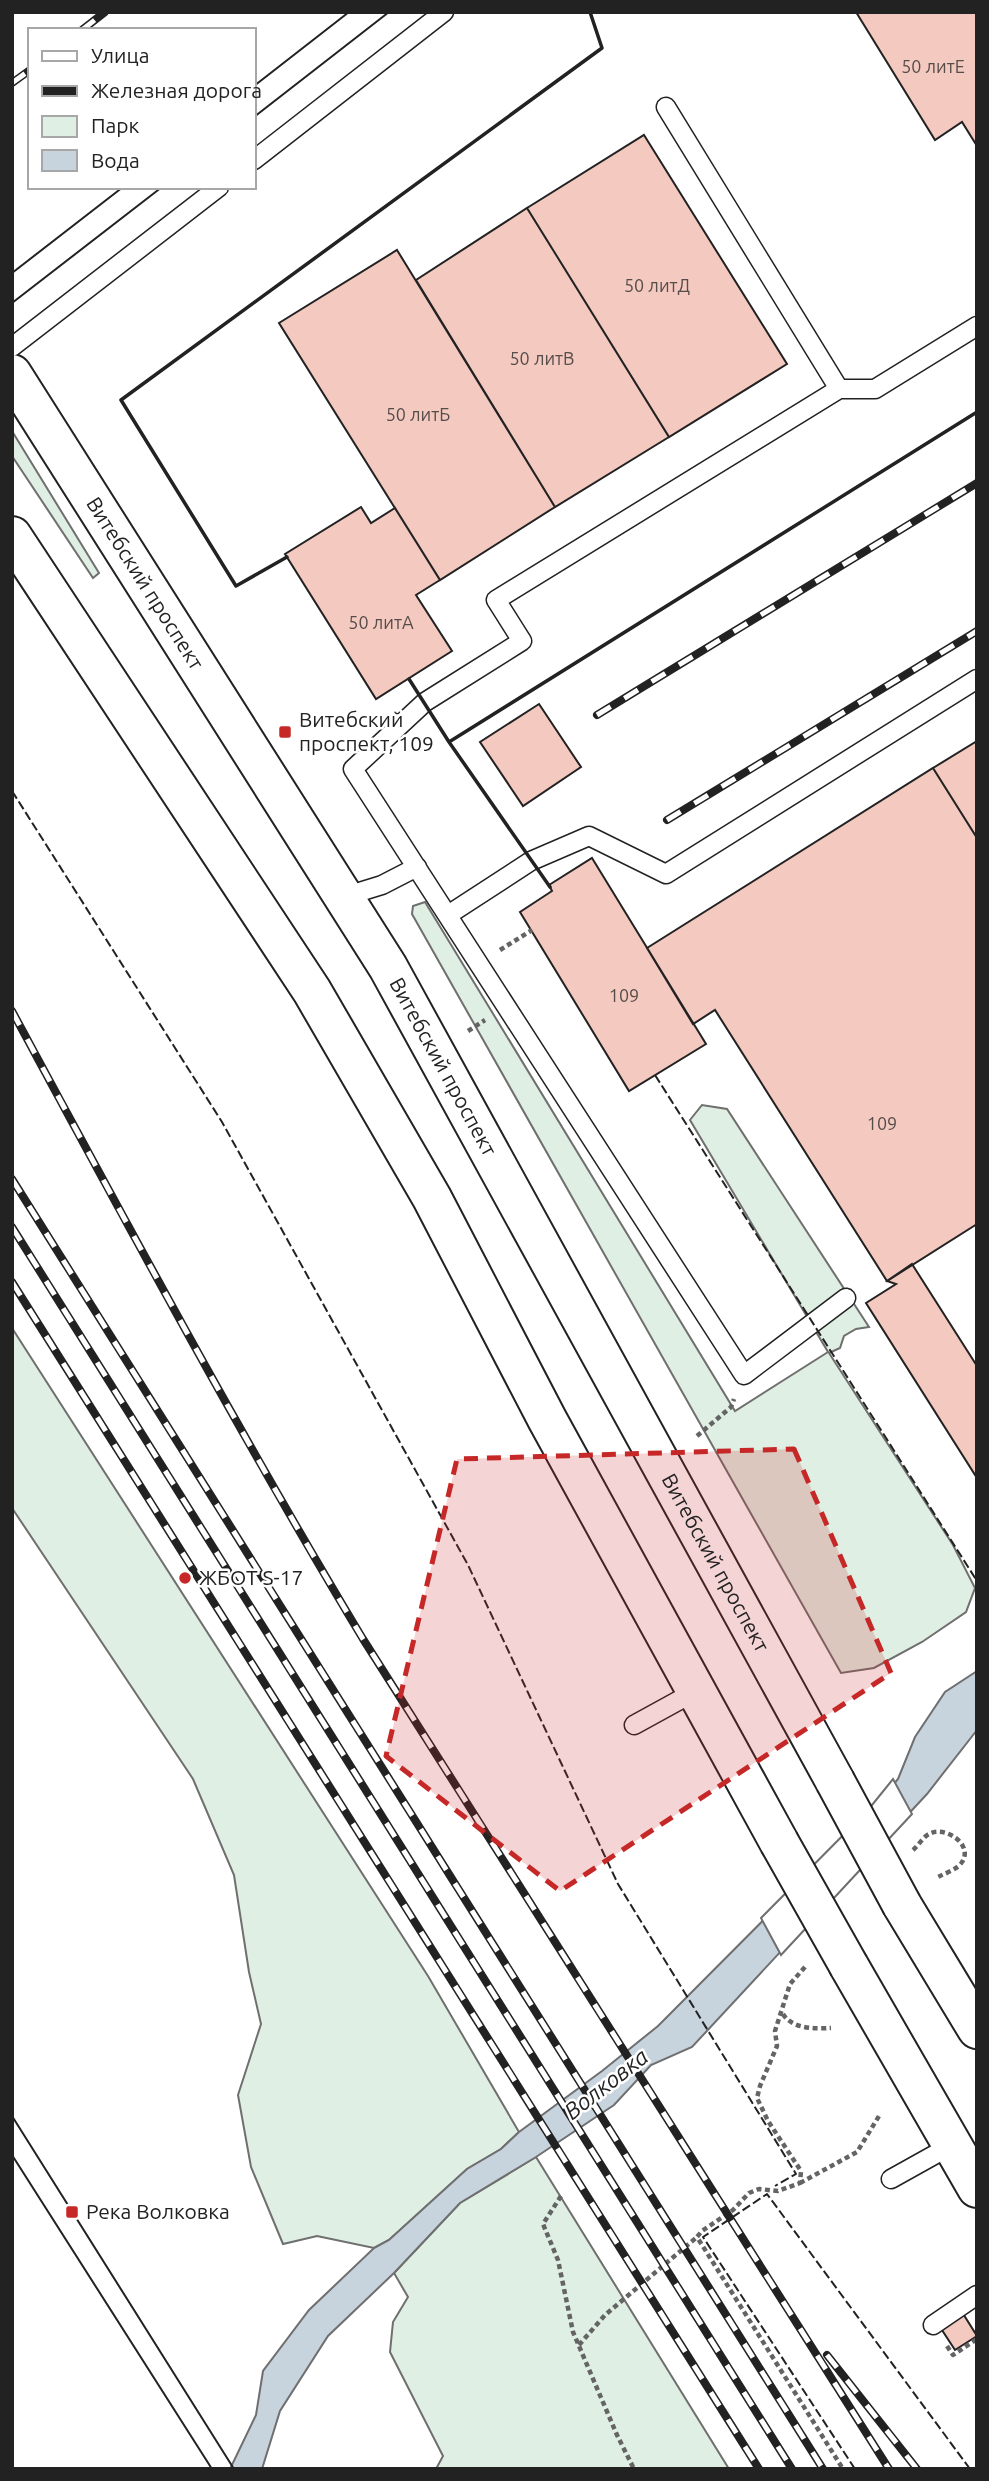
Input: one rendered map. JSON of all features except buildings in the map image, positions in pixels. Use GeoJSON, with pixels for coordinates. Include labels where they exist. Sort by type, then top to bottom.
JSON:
{"type":"FeatureCollection","features":[{"type":"Feature","properties":{"kind":"main road","name":"Витебский проспект"},"geometry":{"type":"LineString","coordinates":[[12,374],[387,967],[902,1905],[977,2029]]}},
{"type":"Feature","properties":{"kind":"main road"},"geometry":{"type":"LineString","coordinates":[[12,536],[312,992],[432,1198],[547,1419],[779,1842],[977,2188]]}},
{"type":"Feature","properties":{"kind":"lane"},"geometry":{"type":"LineString","coordinates":[[256,158],[444,12]]}},
{"type":"Feature","properties":{"kind":"lane"},"geometry":{"type":"LineString","coordinates":[[666,107],[839,389]]}},
{"type":"Feature","properties":{"kind":"lane"},"geometry":{"type":"LineString","coordinates":[[12,347],[216,189]]}},
{"type":"Feature","properties":{"kind":"lane"},"geometry":{"type":"LineString","coordinates":[[846,1298],[744,1375],[353,769],[425,702],[522,641],[496,600],[839,389],[875,389],[977,326]]}},
{"type":"Feature","properties":{"kind":"lane"},"geometry":{"type":"LineString","coordinates":[[448,915],[531,861],[589,836],[666,874],[977,680]]}},
{"type":"Feature","properties":{"kind":"lane"},"geometry":{"type":"LineString","coordinates":[[344,897],[382,885],[417,867]]}},
{"type":"Feature","properties":{"kind":"lane"},"geometry":{"type":"LineString","coordinates":[[634,1725],[696,1691]]}},
{"type":"Feature","properties":{"kind":"lane"},"geometry":{"type":"LineString","coordinates":[[891,2179],[952,2145]]}},
{"type":"Feature","properties":{"kind":"lane"},"geometry":{"type":"LineString","coordinates":[[933,2325],[977,2295]]}},
{"type":"Feature","properties":{"kind":"path"},"geometry":{"type":"LineString","coordinates":[[521,936],[532,930]]}},
{"type":"Feature","properties":{"kind":"path"},"geometry":{"type":"LineString","coordinates":[[468,1031],[476,1026]]}},
{"type":"Feature","properties":{"kind":"path"},"geometry":{"type":"LineString","coordinates":[[697,1436],[731,1407]]}},
{"type":"Feature","properties":{"kind":"path"},"geometry":{"type":"LineString","coordinates":[[800,2183],[801,2171],[768,2121],[757,2098],[777,2046],[775,2031],[782,2013],[787,2020],[798,2025],[815,2029],[831,2028]]}},
{"type":"Feature","properties":{"kind":"path"},"geometry":{"type":"LineString","coordinates":[[579,2346],[605,2315],[702,2231],[733,2210],[749,2193],[759,2189],[778,2191],[800,2183],[857,2152],[879,2116]]}},
{"type":"Feature","properties":{"kind":"path"},"geometry":{"type":"LineString","coordinates":[[561,2196],[543,2224],[558,2260],[573,2332],[634,2469]]}},
{"type":"Feature","properties":{"kind":"path"},"geometry":{"type":"LineString","coordinates":[[698,2237],[843,2469]]}},
{"type":"Feature","properties":{"kind":"highlighted area"},"geometry":{"type":"Polygon","coordinates":[[[794,1449],[891,1673],[560,1891],[386,1756],[457,1459],[794,1449]]]}},
{"type":"Feature","properties":{"kind":"green space"},"geometry":{"type":"Polygon","coordinates":[[[12,431],[99,573],[93,578],[12,456],[12,431]]]}},
{"type":"Feature","properties":{"kind":"green space"},"geometry":{"type":"Polygon","coordinates":[[[425,902],[735,1411],[828,1352],[690,1120],[702,1105],[727,1109],[869,1327],[856,1329],[844,1336],[840,1348],[829,1353],[953,1545],[975,1588],[966,1612],[922,1642],[874,1668],[841,1673],[412,914],[413,906],[425,902]]]}},
{"type":"Feature","properties":{"kind":"green space"},"geometry":{"type":"Polygon","coordinates":[[[12,1328],[428,1976],[519,2132],[501,2149],[467,2169],[389,2240],[374,2248],[317,2236],[283,2244],[251,2167],[238,2095],[261,2024],[249,1972],[234,1875],[193,1779],[12,1508],[12,1328]]]}},
{"type":"Feature","properties":{"kind":"green space"},"geometry":{"type":"Polygon","coordinates":[[[536,2157],[729,2469],[436,2469],[443,2456],[390,2352],[393,2322],[408,2297],[394,2273],[460,2203],[536,2157]]]}},
{"type":"Feature","properties":{"kind":"water","name":"Волковка"},"geometry":{"type":"Polygon","coordinates":[[[977,1671],[977,1730],[927,1794],[692,2047],[651,2065],[614,2105],[460,2203],[394,2273],[328,2336],[280,2411],[262,2469],[230,2469],[256,2415],[263,2371],[309,2310],[374,2248],[389,2240],[467,2169],[501,2149],[519,2132],[658,2026],[871,1812],[898,1779],[915,1737],[945,1692],[977,1671]]]}},
{"type":"Feature","properties":{"kind":"pier"},"geometry":{"type":"Polygon","coordinates":[[[893,1779],[912,1814],[781,1955],[761,1918],[868,1810],[893,1779]]]}},
{"type":"Feature","properties":{"kind":"tram line"},"geometry":{"type":"LineString","coordinates":[[256,84],[349,12]]}},
{"type":"Feature","properties":{"kind":"tram line"},"geometry":{"type":"LineString","coordinates":[[256,115],[389,12]]}},
{"type":"Feature","properties":{"kind":"tram line"},"geometry":{"type":"LineString","coordinates":[[12,273],[120,189]]}},
{"type":"Feature","properties":{"kind":"tram line"},"geometry":{"type":"LineString","coordinates":[[12,303],[159,189]]}},
{"type":"Feature","properties":{"kind":"tram line"},"geometry":{"type":"LineString","coordinates":[[12,2116],[234,2469]]}},
{"type":"Feature","properties":{"kind":"tram line"},"geometry":{"type":"LineString","coordinates":[[12,2155],[212,2469]]}},
{"type":"Feature","properties":{"kind":"railway"},"geometry":{"type":"LineString","coordinates":[[85,28],[105,12]]}},
{"type":"Feature","properties":{"kind":"railway"},"geometry":{"type":"LineString","coordinates":[[12,83],[28,71]]}},
{"type":"Feature","properties":{"kind":"railway"},"geometry":{"type":"LineString","coordinates":[[597,715],[977,483]]}},
{"type":"Feature","properties":{"kind":"railway"},"geometry":{"type":"LineString","coordinates":[[667,820],[977,631]]}},
{"type":"Feature","properties":{"kind":"railway"},"geometry":{"type":"LineString","coordinates":[[12,1011],[140,1248],[363,1639],[889,2469]]}},
{"type":"Feature","properties":{"kind":"railway"},"geometry":{"type":"LineString","coordinates":[[12,1179],[823,2469]]}},
{"type":"Feature","properties":{"kind":"railway"},"geometry":{"type":"LineString","coordinates":[[12,1227],[792,2469]]}},
{"type":"Feature","properties":{"kind":"railway"},"geometry":{"type":"LineString","coordinates":[[12,1282],[759,2469]]}},
{"type":"Feature","properties":{"kind":"railway"},"geometry":{"type":"LineString","coordinates":[[827,2355],[917,2469]]}},
{"type":"Feature","properties":{"kind":"fence"},"geometry":{"type":"LineString","coordinates":[[12,791],[222,1122],[468,1565],[618,1884],[796,2174],[775,2186]]}},
{"type":"Feature","properties":{"kind":"fence"},"geometry":{"type":"LineString","coordinates":[[655,1075],[977,1581]]}},
{"type":"Feature","properties":{"kind":"fence"},"geometry":{"type":"LineString","coordinates":[[855,2469],[703,2237],[767,2194],[970,2469]]}},
{"type":"Feature","properties":{"kind":"wall"},"geometry":{"type":"LineString","coordinates":[[287,557],[236,586],[121,400],[602,48],[590,12]]}},
{"type":"Feature","properties":{"kind":"wall"},"geometry":{"type":"LineString","coordinates":[[449,742],[977,412]]}},
{"type":"Feature","properties":{"kind":"wall"},"geometry":{"type":"LineString","coordinates":[[409,679],[449,742],[550,887]]}},
{"type":"Feature","properties":{"kind":"place","name":"Витебский проспект, 109"},"geometry":{"type":"Point","coordinates":[285,732]}},
{"type":"Feature","properties":{"kind":"place","name":"ЖБОТ S-17"},"geometry":{"type":"Point","coordinates":[185,1578]}},
{"type":"Feature","properties":{"kind":"place","name":"Река Волковка"},"geometry":{"type":"Point","coordinates":[72,2212]}}]}
